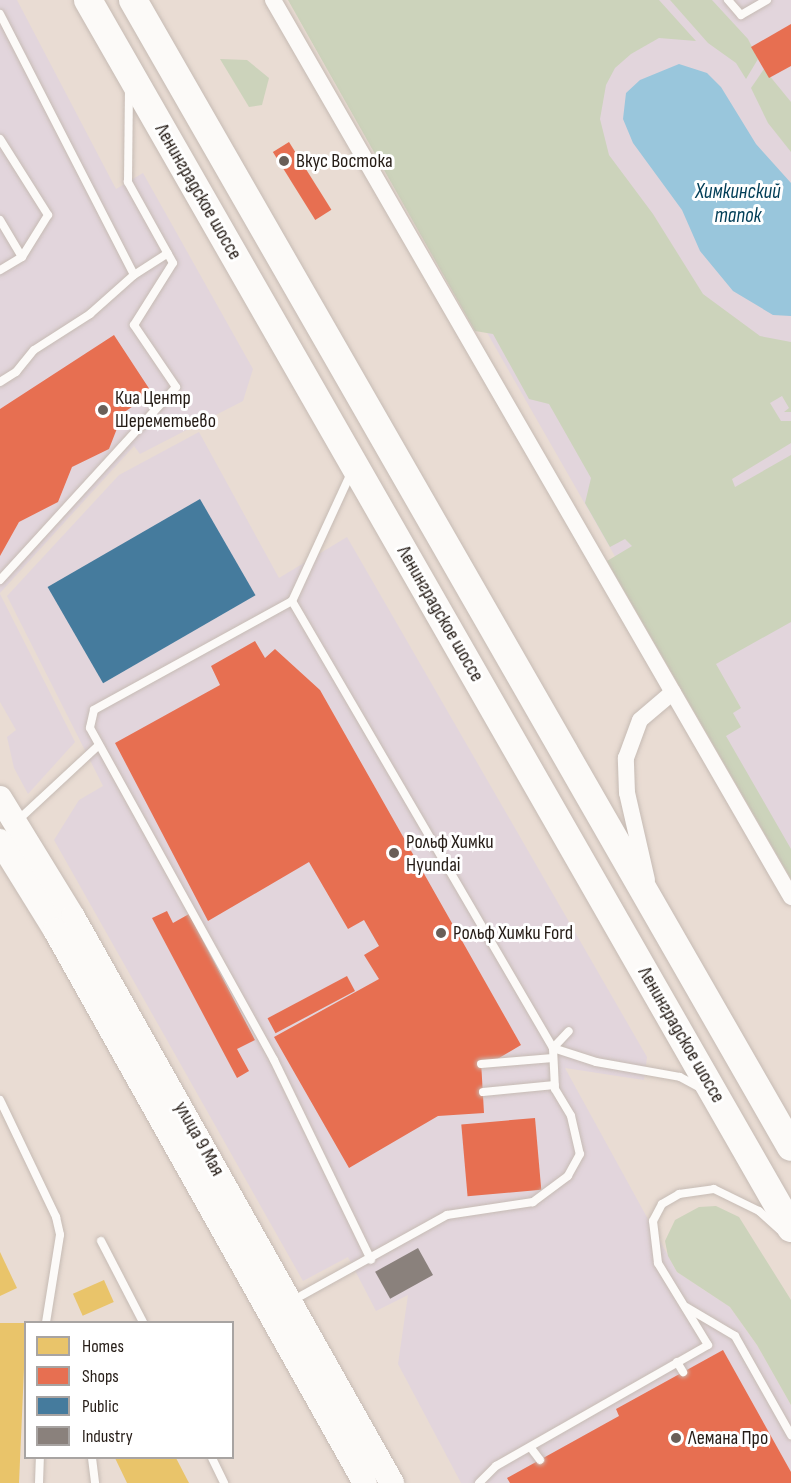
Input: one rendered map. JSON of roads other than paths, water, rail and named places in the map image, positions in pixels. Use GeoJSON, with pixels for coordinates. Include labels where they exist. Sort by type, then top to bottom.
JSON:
{"type":"FeatureCollection","features":[{"type":"Feature","properties":{"kind":"highway","name":"Ленинградское шоссе"},"geometry":{"type":"LineString","coordinates":[[88,0],[791,1228]]}},
{"type":"Feature","properties":{"kind":"highway","name":"Ленинградское шоссе"},"geometry":{"type":"LineString","coordinates":[[133,0],[791,1147]]}},
{"type":"Feature","properties":{"kind":"main road","name":"улица 9 Мая"},"geometry":{"type":"LineString","coordinates":[[0,798],[16,822],[291,1302],[392,1483]]}},
{"type":"Feature","properties":{"kind":"main road","name":"улица 9 Мая"},"geometry":{"type":"LineString","coordinates":[[0,841],[71,958],[364,1483]]}},
{"type":"Feature","properties":{"kind":"street"},"geometry":{"type":"LineString","coordinates":[[273,0],[464,336],[791,897]]}},
{"type":"Feature","properties":{"kind":"street"},"geometry":{"type":"LineString","coordinates":[[652,904],[627,793],[626,758],[640,720],[673,692]]}},
{"type":"Feature","properties":{"kind":"lane"},"geometry":{"type":"LineString","coordinates":[[728,0],[741,15],[767,0]]}},
{"type":"Feature","properties":{"kind":"lane"},"geometry":{"type":"LineString","coordinates":[[0,14],[134,275]]}},
{"type":"Feature","properties":{"kind":"lane"},"geometry":{"type":"LineString","coordinates":[[0,580],[176,387],[134,325],[173,263],[128,182],[129,71]]}},
{"type":"Feature","properties":{"kind":"lane"},"geometry":{"type":"LineString","coordinates":[[0,139],[48,214],[22,257],[0,270]]}},
{"type":"Feature","properties":{"kind":"lane"},"geometry":{"type":"LineString","coordinates":[[0,220],[22,257]]}},
{"type":"Feature","properties":{"kind":"lane"},"geometry":{"type":"LineString","coordinates":[[0,382],[16,372],[34,350],[90,314],[134,275],[168,253]]}},
{"type":"Feature","properties":{"kind":"lane"},"geometry":{"type":"LineString","coordinates":[[355,465],[292,601],[94,710],[90,729],[274,1060],[370,1260]]}},
{"type":"Feature","properties":{"kind":"lane"},"geometry":{"type":"LineString","coordinates":[[291,1302],[447,1215],[533,1202],[568,1176],[580,1154],[571,1116],[555,1085],[553,1048],[292,601]]}},
{"type":"Feature","properties":{"kind":"lane"},"geometry":{"type":"LineString","coordinates":[[16,822],[99,745]]}},
{"type":"Feature","properties":{"kind":"lane"},"geometry":{"type":"LineString","coordinates":[[553,1048],[569,1031]]}},
{"type":"Feature","properties":{"kind":"lane"},"geometry":{"type":"LineString","coordinates":[[553,1048],[596,1062],[680,1077],[715,1095]]}},
{"type":"Feature","properties":{"kind":"lane"},"geometry":{"type":"LineString","coordinates":[[481,1064],[553,1058]]}},
{"type":"Feature","properties":{"kind":"lane"},"geometry":{"type":"LineString","coordinates":[[483,1092],[555,1085]]}},
{"type":"Feature","properties":{"kind":"lane"},"geometry":{"type":"LineString","coordinates":[[0,1100],[58,1226],[45,1321]]}},
{"type":"Feature","properties":{"kind":"lane"},"geometry":{"type":"LineString","coordinates":[[479,1483],[496,1466],[708,1345],[658,1263],[652,1221],[662,1204],[679,1194],[714,1189],[736,1197],[759,1211],[791,1240]]}},
{"type":"Feature","properties":{"kind":"lane"},"geometry":{"type":"LineString","coordinates":[[101,1241],[142,1321]]}},
{"type":"Feature","properties":{"kind":"lane"},"geometry":{"type":"LineString","coordinates":[[684,1305],[735,1336],[791,1435]]}},
{"type":"Feature","properties":{"kind":"lane"},"geometry":{"type":"LineString","coordinates":[[677,1362],[683,1372]]}},
{"type":"Feature","properties":{"kind":"lane"},"geometry":{"type":"LineString","coordinates":[[531,1448],[540,1460]]}},
{"type":"Feature","properties":{"kind":"lane"},"geometry":{"type":"LineString","coordinates":[[39,1483],[40,1459]]}},
{"type":"Feature","properties":{"kind":"lane"},"geometry":{"type":"LineString","coordinates":[[92,1459],[95,1483]]}},
{"type":"Feature","properties":{"kind":"lane"},"geometry":{"type":"LineString","coordinates":[[212,1459],[224,1483]]}},
{"type":"Feature","properties":{"kind":"water","name":"Химкинский тапок"},"geometry":{"type":"Polygon","coordinates":[[[679,64],[707,73],[721,87],[756,144],[791,183],[791,316],[773,315],[733,291],[700,251],[682,210],[633,143],[623,119],[626,93],[640,80],[679,64]]]}},
{"type":"Feature","properties":{"kind":"place","name":"Вкус Востока"},"geometry":{"type":"Point","coordinates":[284,161]}},
{"type":"Feature","properties":{"kind":"place","name":"Киа Центр Шереметьево"},"geometry":{"type":"Point","coordinates":[103,410]}},
{"type":"Feature","properties":{"kind":"place","name":"Рольф Химки Hyundai"},"geometry":{"type":"Point","coordinates":[394,853]}},
{"type":"Feature","properties":{"kind":"place","name":"Рольф Химки Ford"},"geometry":{"type":"Point","coordinates":[441,933]}},
{"type":"Feature","properties":{"kind":"place","name":"Лемана Про"},"geometry":{"type":"Point","coordinates":[676,1438]}}]}
